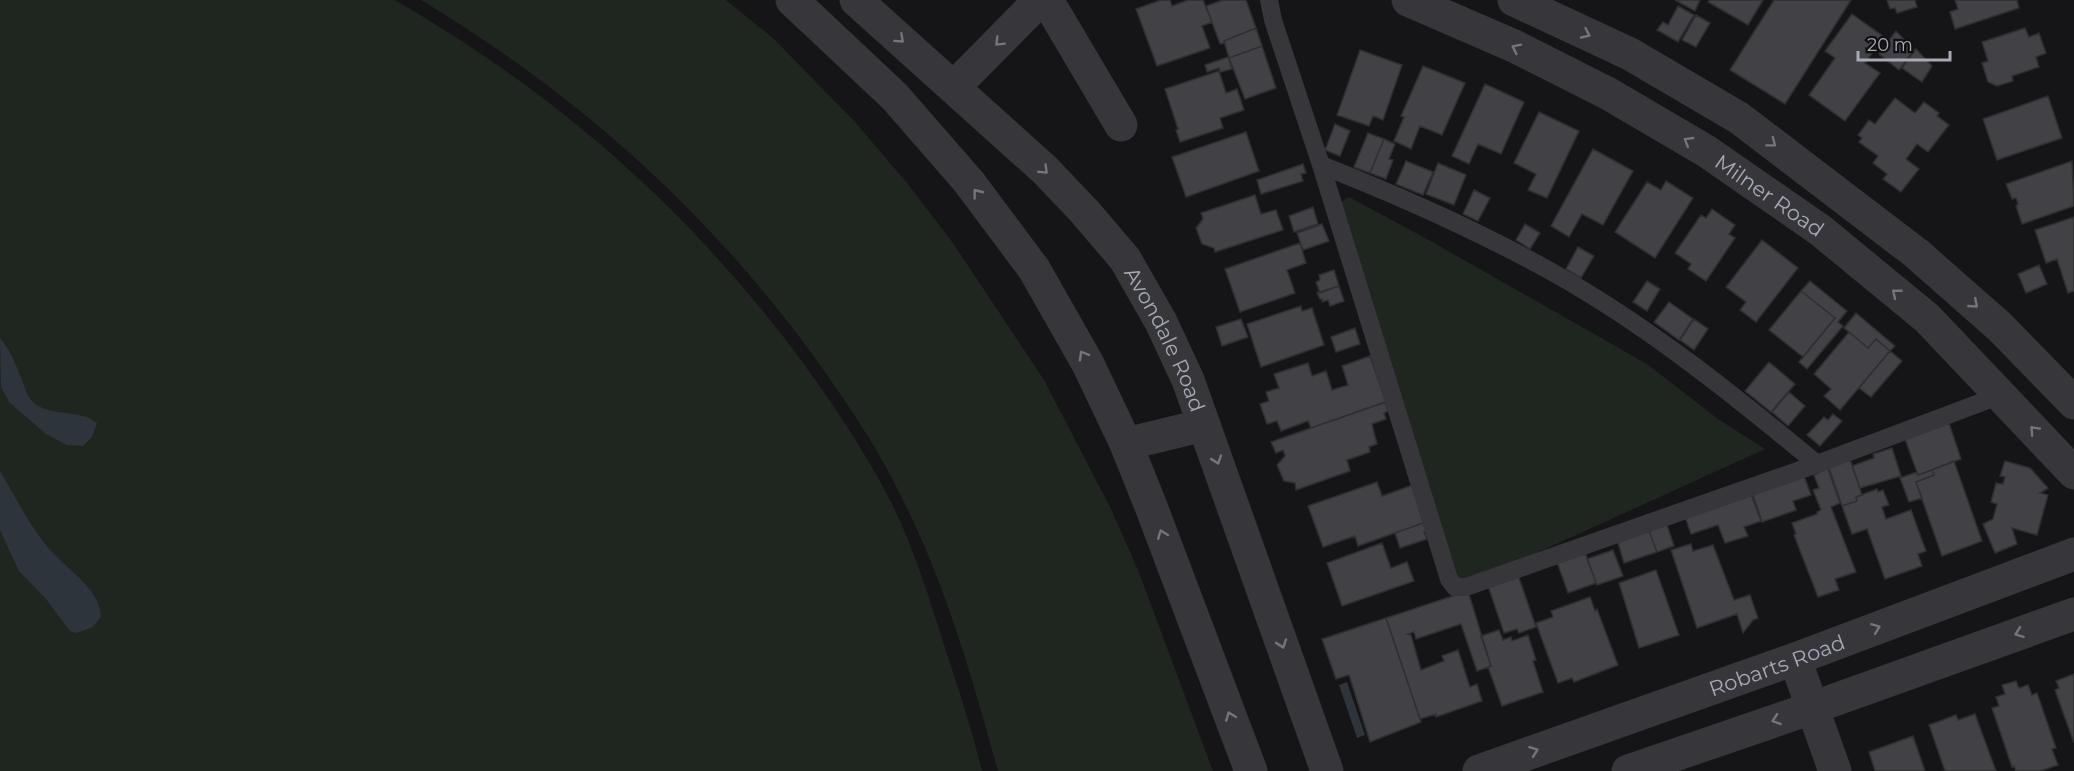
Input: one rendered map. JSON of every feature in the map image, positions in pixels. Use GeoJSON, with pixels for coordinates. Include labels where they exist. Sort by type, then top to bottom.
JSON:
{"type":"FeatureCollection","features":[{"type":"Feature","properties":{"kind":"street"},"geometry":{"type":"LineString","coordinates":[[792,0],[895,97],[969,182],[1034,269],[1089,364],[1126,444],[1251,771]]}},
{"type":"Feature","properties":{"kind":"street","name":"Avondale Road"},"geometry":{"type":"LineString","coordinates":[[856,0],[1045,170],[1125,259],[1188,380],[1327,771]]}},
{"type":"Feature","properties":{"kind":"street"},"geometry":{"type":"LineString","coordinates":[[954,87],[1040,0]]}},
{"type":"Feature","properties":{"kind":"street"},"geometry":{"type":"LineString","coordinates":[[1047,0],[1121,125]]}},
{"type":"Feature","properties":{"kind":"street","name":"Milner Road"},"geometry":{"type":"LineString","coordinates":[[1408,0],[1514,46],[1609,94],[1716,159],[1820,230],[1927,318],[2074,473]]}},
{"type":"Feature","properties":{"kind":"street","name":"Milner Road"},"geometry":{"type":"LineString","coordinates":[[1514,0],[1630,54],[1742,120],[1916,253],[2000,327],[2074,403]]}},
{"type":"Feature","properties":{"kind":"street"},"geometry":{"type":"LineString","coordinates":[[1609,94],[1630,54]]}},
{"type":"Feature","properties":{"kind":"street"},"geometry":{"type":"LineString","coordinates":[[1716,159],[1742,120]]}},
{"type":"Feature","properties":{"kind":"street"},"geometry":{"type":"LineString","coordinates":[[1968,361],[2000,327]]}},
{"type":"Feature","properties":{"kind":"street"},"geometry":{"type":"LineString","coordinates":[[1126,444],[1204,425]]}},
{"type":"Feature","properties":{"kind":"street","name":"Robarts Road"},"geometry":{"type":"LineString","coordinates":[[1479,771],[1795,659],[2074,554]]}},
{"type":"Feature","properties":{"kind":"street"},"geometry":{"type":"LineString","coordinates":[[1628,771],[2074,614]]}},
{"type":"Feature","properties":{"kind":"street"},"geometry":{"type":"LineString","coordinates":[[1795,659],[1835,771]]}},
{"type":"Feature","properties":{"kind":"lane"},"geometry":{"type":"LineString","coordinates":[[1269,0],[1273,20],[1321,165],[1449,579],[1455,587],[1466,587],[1817,464],[2001,395]]}},
{"type":"Feature","properties":{"kind":"lane"},"geometry":{"type":"LineString","coordinates":[[1321,165],[1470,230],[1553,273],[1631,322],[1703,372],[1817,464]]}},
{"type":"Feature","properties":{"kind":"shaded area"},"geometry":{"type":"Polygon","coordinates":[[[0,0],[395,0],[453,35],[560,111],[657,196],[746,291],[789,344],[855,440],[890,500],[914,555],[928,593],[982,771],[0,771],[0,0]]]}},
{"type":"Feature","properties":{"kind":"shaded area"},"geometry":{"type":"Polygon","coordinates":[[[421,0],[726,0],[773,38],[855,122],[907,183],[953,243],[1044,380],[1110,507],[1138,570],[1213,771],[998,771],[956,630],[916,527],[890,474],[867,436],[804,343],[720,242],[676,196],[629,153],[530,72],[421,0]]]}},
{"type":"Feature","properties":{"kind":"shaded area"},"geometry":{"type":"Polygon","coordinates":[[[1349,197],[1647,364],[1718,419],[1765,449],[1449,593],[1331,208],[1349,197]]]}},
{"type":"Feature","properties":{"kind":"shaded area"},"geometry":{"type":"Polygon","coordinates":[[[0,338],[12,355],[26,392],[32,401],[47,410],[90,418],[97,423],[92,437],[83,446],[67,445],[46,434],[9,402],[1,387],[0,338]]]}},
{"type":"Feature","properties":{"kind":"shaded area"},"geometry":{"type":"Polygon","coordinates":[[[0,471],[42,540],[86,585],[97,600],[101,617],[93,627],[77,633],[70,631],[46,599],[19,571],[0,530],[0,471]]]}},
{"type":"Feature","properties":{"kind":"shaded area"},"geometry":{"type":"Polygon","coordinates":[[[1347,682],[1365,735],[1357,738],[1339,685],[1347,682]]]}},
{"type":"Feature","properties":{"kind":"building"},"geometry":{"type":"Polygon","coordinates":[[[1161,0],[1170,0],[1172,6],[1188,0],[1203,0],[1212,22],[1202,26],[1210,48],[1157,66],[1136,9],[1161,0]]]}},
{"type":"Feature","properties":{"kind":"building"},"geometry":{"type":"Polygon","coordinates":[[[1223,0],[1246,0],[1256,28],[1220,44],[1206,6],[1223,0]]]}},
{"type":"Feature","properties":{"kind":"building"},"geometry":{"type":"Polygon","coordinates":[[[1675,0],[1700,0],[1695,11],[1675,0]]]}},
{"type":"Feature","properties":{"kind":"building"},"geometry":{"type":"Polygon","coordinates":[[[1710,0],[1763,0],[1748,25],[1708,2],[1710,0]]]}},
{"type":"Feature","properties":{"kind":"building"},"geometry":{"type":"Polygon","coordinates":[[[1774,0],[1851,0],[1785,104],[1730,70],[1774,0]]]}},
{"type":"Feature","properties":{"kind":"building"},"geometry":{"type":"Polygon","coordinates":[[[1887,0],[1915,0],[1917,7],[1897,13],[1895,8],[1890,9],[1887,0]]]}},
{"type":"Feature","properties":{"kind":"building"},"geometry":{"type":"Polygon","coordinates":[[[1955,0],[2017,0],[2019,8],[1955,29],[1950,12],[1958,9],[1955,0]]]}},
{"type":"Feature","properties":{"kind":"building"},"geometry":{"type":"Polygon","coordinates":[[[1678,6],[1694,15],[1678,42],[1657,30],[1663,22],[1668,25],[1678,6]]]}},
{"type":"Feature","properties":{"kind":"building"},"geometry":{"type":"Polygon","coordinates":[[[1852,14],[1884,37],[1865,63],[1880,73],[1845,121],[1809,95],[1835,58],[1825,51],[1852,14]]]}},
{"type":"Feature","properties":{"kind":"building"},"geometry":{"type":"Polygon","coordinates":[[[1696,15],[1710,23],[1696,47],[1682,40],[1696,15]]]}},
{"type":"Feature","properties":{"kind":"building"},"geometry":{"type":"Polygon","coordinates":[[[1256,28],[1262,46],[1229,58],[1224,41],[1256,28]]]}},
{"type":"Feature","properties":{"kind":"building"},"geometry":{"type":"Polygon","coordinates":[[[2025,28],[2029,37],[2039,33],[2046,53],[2036,57],[2039,67],[2012,76],[2013,81],[1997,86],[1988,82],[1982,63],[1988,61],[1982,42],[2025,28]]]}},
{"type":"Feature","properties":{"kind":"building"},"geometry":{"type":"Polygon","coordinates":[[[1896,31],[1914,50],[1899,70],[1879,54],[1896,31]]]}},
{"type":"Feature","properties":{"kind":"building"},"geometry":{"type":"Polygon","coordinates":[[[1262,46],[1276,88],[1245,99],[1229,58],[1262,46]]]}},
{"type":"Feature","properties":{"kind":"building"},"geometry":{"type":"Polygon","coordinates":[[[1916,49],[1932,66],[1922,82],[1902,68],[1916,49]]]}},
{"type":"Feature","properties":{"kind":"building"},"geometry":{"type":"Polygon","coordinates":[[[1360,50],[1402,65],[1383,120],[1373,116],[1369,126],[1337,115],[1360,50]]]}},
{"type":"Feature","properties":{"kind":"building"},"geometry":{"type":"Polygon","coordinates":[[[1228,57],[1232,69],[1220,72],[1219,68],[1207,72],[1205,65],[1228,57]]]}},
{"type":"Feature","properties":{"kind":"building"},"geometry":{"type":"Polygon","coordinates":[[[1423,66],[1465,83],[1442,135],[1420,126],[1411,149],[1394,141],[1404,117],[1401,116],[1423,66]]]}},
{"type":"Feature","properties":{"kind":"building"},"geometry":{"type":"Polygon","coordinates":[[[1219,71],[1226,93],[1237,89],[1244,110],[1220,118],[1223,128],[1180,142],[1165,89],[1219,71]]]}},
{"type":"Feature","properties":{"kind":"building"},"geometry":{"type":"Polygon","coordinates":[[[1485,84],[1524,102],[1501,154],[1478,144],[1469,164],[1452,156],[1485,84]]]}},
{"type":"Feature","properties":{"kind":"building"},"geometry":{"type":"Polygon","coordinates":[[[2048,96],[2062,138],[1997,160],[1983,119],[2048,96]]]}},
{"type":"Feature","properties":{"kind":"building"},"geometry":{"type":"Polygon","coordinates":[[[1895,98],[1915,113],[1924,102],[1939,113],[1937,116],[1949,125],[1928,152],[1917,144],[1906,159],[1919,169],[1901,192],[1883,179],[1887,174],[1873,163],[1878,156],[1859,142],[1862,138],[1858,135],[1869,120],[1875,124],[1895,98]]]}},
{"type":"Feature","properties":{"kind":"building"},"geometry":{"type":"Polygon","coordinates":[[[1539,112],[1579,131],[1547,198],[1528,190],[1536,174],[1514,163],[1539,112]]]}},
{"type":"Feature","properties":{"kind":"building"},"geometry":{"type":"Polygon","coordinates":[[[1335,124],[1350,131],[1340,156],[1325,150],[1335,124]]]}},
{"type":"Feature","properties":{"kind":"building"},"geometry":{"type":"Polygon","coordinates":[[[1246,132],[1259,171],[1186,197],[1172,157],[1246,132]]]}},
{"type":"Feature","properties":{"kind":"building"},"geometry":{"type":"Polygon","coordinates":[[[1368,133],[1384,139],[1370,173],[1354,167],[1368,133]]]}},
{"type":"Feature","properties":{"kind":"building"},"geometry":{"type":"Polygon","coordinates":[[[1384,139],[1395,144],[1389,159],[1393,160],[1386,179],[1370,173],[1384,139]]]}},
{"type":"Feature","properties":{"kind":"building"},"geometry":{"type":"Polygon","coordinates":[[[1593,149],[1633,171],[1603,225],[1582,214],[1569,237],[1551,226],[1593,149]]]}},
{"type":"Feature","properties":{"kind":"building"},"geometry":{"type":"Polygon","coordinates":[[[1406,161],[1433,172],[1423,195],[1396,184],[1406,161]]]}},
{"type":"Feature","properties":{"kind":"building"},"geometry":{"type":"Polygon","coordinates":[[[2072,161],[2074,206],[2022,224],[2016,198],[2012,199],[2006,184],[2072,161]]]}},
{"type":"Feature","properties":{"kind":"building"},"geometry":{"type":"Polygon","coordinates":[[[1438,163],[1466,175],[1454,205],[1426,194],[1438,163]]]}},
{"type":"Feature","properties":{"kind":"building"},"geometry":{"type":"Polygon","coordinates":[[[1303,164],[1306,173],[1301,174],[1303,181],[1261,194],[1257,180],[1303,164]]]}},
{"type":"Feature","properties":{"kind":"building"},"geometry":{"type":"Polygon","coordinates":[[[1666,181],[1693,198],[1655,258],[1615,232],[1647,182],[1661,190],[1666,181]]]}},
{"type":"Feature","properties":{"kind":"building"},"geometry":{"type":"Polygon","coordinates":[[[1474,190],[1490,198],[1478,221],[1463,214],[1474,190]]]}},
{"type":"Feature","properties":{"kind":"building"},"geometry":{"type":"Polygon","coordinates":[[[1255,195],[1261,214],[1276,210],[1283,230],[1215,252],[1214,248],[1202,244],[1196,228],[1203,219],[1201,213],[1255,195]]]}},
{"type":"Feature","properties":{"kind":"building"},"geometry":{"type":"Polygon","coordinates":[[[1313,207],[1318,224],[1294,232],[1289,216],[1313,207]]]}},
{"type":"Feature","properties":{"kind":"building"},"geometry":{"type":"Polygon","coordinates":[[[1712,209],[1735,225],[1729,234],[1735,238],[1706,281],[1688,269],[1691,264],[1675,253],[1701,215],[1706,218],[1712,209]]]}},
{"type":"Feature","properties":{"kind":"building"},"geometry":{"type":"Polygon","coordinates":[[[2074,217],[2074,291],[2068,293],[2057,259],[2046,263],[2035,230],[2074,217]]]}},
{"type":"Feature","properties":{"kind":"building"},"geometry":{"type":"Polygon","coordinates":[[[1322,224],[1329,241],[1303,250],[1297,233],[1322,224]]]}},
{"type":"Feature","properties":{"kind":"building"},"geometry":{"type":"Polygon","coordinates":[[[1525,224],[1540,233],[1530,249],[1516,240],[1525,224]]]}},
{"type":"Feature","properties":{"kind":"building"},"geometry":{"type":"Polygon","coordinates":[[[1762,240],[1798,268],[1756,322],[1740,310],[1746,302],[1726,287],[1762,240]]]}},
{"type":"Feature","properties":{"kind":"building"},"geometry":{"type":"Polygon","coordinates":[[[1300,243],[1306,263],[1287,270],[1295,293],[1240,312],[1225,269],[1300,243]]]}},
{"type":"Feature","properties":{"kind":"building"},"geometry":{"type":"Polygon","coordinates":[[[1578,247],[1594,256],[1581,278],[1566,269],[1578,247]]]}},
{"type":"Feature","properties":{"kind":"building"},"geometry":{"type":"Polygon","coordinates":[[[2039,265],[2047,284],[2026,293],[2018,274],[2039,265]]]}},
{"type":"Feature","properties":{"kind":"building"},"geometry":{"type":"Polygon","coordinates":[[[1334,270],[1339,286],[1320,293],[1316,282],[1320,280],[1319,275],[1334,270]]]}},
{"type":"Feature","properties":{"kind":"building"},"geometry":{"type":"Polygon","coordinates":[[[1647,281],[1660,289],[1647,311],[1633,302],[1647,281]]]}},
{"type":"Feature","properties":{"kind":"building"},"geometry":{"type":"Polygon","coordinates":[[[1810,281],[1847,311],[1838,322],[1843,326],[1807,369],[1799,362],[1835,318],[1801,291],[1810,281]]]}},
{"type":"Feature","properties":{"kind":"building"},"geometry":{"type":"Polygon","coordinates":[[[1339,286],[1344,301],[1330,306],[1328,300],[1322,302],[1317,293],[1339,286]]]}},
{"type":"Feature","properties":{"kind":"building"},"geometry":{"type":"Polygon","coordinates":[[[1801,291],[1835,318],[1803,357],[1769,330],[1801,291]]]}},
{"type":"Feature","properties":{"kind":"building"},"geometry":{"type":"Polygon","coordinates":[[[1669,302],[1693,319],[1679,340],[1654,322],[1669,302]]]}},
{"type":"Feature","properties":{"kind":"building"},"geometry":{"type":"Polygon","coordinates":[[[1301,306],[1302,311],[1312,308],[1324,345],[1261,367],[1247,324],[1301,306]]]}},
{"type":"Feature","properties":{"kind":"building"},"geometry":{"type":"Polygon","coordinates":[[[1856,313],[1895,346],[1890,351],[1876,339],[1868,348],[1844,328],[1856,313]]]}},
{"type":"Feature","properties":{"kind":"building"},"geometry":{"type":"Polygon","coordinates":[[[1241,319],[1248,337],[1222,346],[1216,327],[1241,319]]]}},
{"type":"Feature","properties":{"kind":"building"},"geometry":{"type":"Polygon","coordinates":[[[1694,319],[1708,329],[1694,350],[1680,340],[1694,319]]]}},
{"type":"Feature","properties":{"kind":"building"},"geometry":{"type":"Polygon","coordinates":[[[1355,328],[1360,344],[1336,352],[1331,337],[1355,328]]]}},
{"type":"Feature","properties":{"kind":"building"},"geometry":{"type":"Polygon","coordinates":[[[1849,332],[1868,348],[1876,339],[1890,351],[1840,410],[1824,396],[1831,389],[1814,374],[1849,332]]]}},
{"type":"Feature","properties":{"kind":"building"},"geometry":{"type":"Polygon","coordinates":[[[1890,351],[1902,361],[1871,397],[1859,388],[1890,351]]]}},
{"type":"Feature","properties":{"kind":"building"},"geometry":{"type":"Polygon","coordinates":[[[1370,356],[1386,402],[1311,428],[1308,421],[1281,431],[1277,421],[1267,424],[1260,404],[1269,401],[1266,392],[1279,388],[1274,374],[1308,363],[1312,376],[1326,371],[1332,390],[1348,385],[1342,366],[1370,356]]]}},
{"type":"Feature","properties":{"kind":"building"},"geometry":{"type":"Polygon","coordinates":[[[1769,362],[1795,384],[1771,412],[1745,391],[1769,362]]]}},
{"type":"Feature","properties":{"kind":"building"},"geometry":{"type":"Polygon","coordinates":[[[1789,392],[1805,406],[1788,426],[1772,412],[1789,392]]]}},
{"type":"Feature","properties":{"kind":"building"},"geometry":{"type":"Polygon","coordinates":[[[1385,402],[1388,411],[1384,413],[1386,419],[1372,424],[1377,444],[1369,447],[1370,452],[1347,460],[1350,471],[1296,490],[1295,483],[1284,481],[1277,465],[1285,456],[1283,450],[1276,453],[1271,442],[1385,402]]]}},
{"type":"Feature","properties":{"kind":"building"},"geometry":{"type":"Polygon","coordinates":[[[1833,414],[1842,421],[1820,446],[1807,435],[1824,417],[1828,420],[1833,414]]]}},
{"type":"Feature","properties":{"kind":"building"},"geometry":{"type":"Polygon","coordinates":[[[1949,423],[1961,459],[1918,475],[1905,439],[1949,423]]]}},
{"type":"Feature","properties":{"kind":"building"},"geometry":{"type":"Polygon","coordinates":[[[1892,448],[1901,476],[1860,488],[1852,466],[1874,458],[1873,454],[1892,448]]]}},
{"type":"Feature","properties":{"kind":"building"},"geometry":{"type":"Polygon","coordinates":[[[1850,459],[1862,495],[1856,497],[1857,501],[1842,506],[1828,465],[1850,459]]]}},
{"type":"Feature","properties":{"kind":"building"},"geometry":{"type":"Polygon","coordinates":[[[1954,461],[1982,541],[1942,556],[1916,482],[1934,475],[1932,470],[1954,461]]]}},
{"type":"Feature","properties":{"kind":"building"},"geometry":{"type":"Polygon","coordinates":[[[2005,461],[2030,468],[2048,488],[2040,493],[2048,495],[2037,535],[2012,528],[2017,544],[1995,553],[1983,524],[1993,519],[1997,504],[1991,502],[1996,483],[2003,484],[2005,477],[2000,476],[2005,461]]]}},
{"type":"Feature","properties":{"kind":"building"},"geometry":{"type":"Polygon","coordinates":[[[1827,466],[1840,503],[1831,507],[1856,572],[1835,579],[1839,590],[1818,597],[1794,535],[1796,534],[1792,523],[1817,514],[1821,510],[1813,490],[1819,488],[1814,475],[1820,472],[1819,469],[1827,466]]]}},
{"type":"Feature","properties":{"kind":"building"},"geometry":{"type":"Polygon","coordinates":[[[1932,470],[1934,475],[1916,482],[1922,498],[1909,502],[1900,478],[1932,470]]]}},
{"type":"Feature","properties":{"kind":"building"},"geometry":{"type":"Polygon","coordinates":[[[1804,476],[1811,495],[1793,501],[1796,510],[1762,522],[1752,492],[1804,476]]]}},
{"type":"Feature","properties":{"kind":"building"},"geometry":{"type":"Polygon","coordinates":[[[1377,482],[1382,496],[1413,485],[1426,522],[1358,546],[1355,536],[1323,547],[1308,506],[1377,482]]]}},
{"type":"Feature","properties":{"kind":"building"},"geometry":{"type":"Polygon","coordinates":[[[1877,489],[1878,492],[1883,490],[1889,505],[1882,507],[1886,519],[1911,510],[1926,551],[1918,554],[1922,566],[1885,579],[1867,529],[1852,534],[1842,506],[1857,501],[1856,497],[1877,489]]]}},
{"type":"Feature","properties":{"kind":"building"},"geometry":{"type":"Polygon","coordinates":[[[1751,494],[1761,521],[1744,527],[1748,536],[1725,543],[1718,525],[1691,534],[1684,514],[1751,494]]]}},
{"type":"Feature","properties":{"kind":"building"},"geometry":{"type":"Polygon","coordinates":[[[1426,522],[1429,530],[1424,532],[1427,539],[1400,548],[1395,533],[1426,522]]]}},
{"type":"Feature","properties":{"kind":"building"},"geometry":{"type":"Polygon","coordinates":[[[1666,522],[1674,546],[1657,552],[1648,528],[1666,522]]]}},
{"type":"Feature","properties":{"kind":"building"},"geometry":{"type":"Polygon","coordinates":[[[1648,528],[1657,552],[1624,563],[1618,543],[1648,528]]]}},
{"type":"Feature","properties":{"kind":"building"},"geometry":{"type":"Polygon","coordinates":[[[1382,543],[1391,568],[1407,562],[1414,581],[1342,606],[1327,563],[1382,543]]]}},
{"type":"Feature","properties":{"kind":"building"},"geometry":{"type":"Polygon","coordinates":[[[1691,544],[1693,551],[1713,545],[1734,600],[1750,595],[1758,618],[1753,620],[1743,633],[1737,614],[1697,628],[1671,550],[1691,544]]]}},
{"type":"Feature","properties":{"kind":"building"},"geometry":{"type":"Polygon","coordinates":[[[1613,550],[1623,576],[1597,585],[1587,559],[1613,550]]]}},
{"type":"Feature","properties":{"kind":"building"},"geometry":{"type":"Polygon","coordinates":[[[1585,552],[1596,583],[1568,593],[1557,562],[1585,552]]]}},
{"type":"Feature","properties":{"kind":"building"},"geometry":{"type":"Polygon","coordinates":[[[1656,570],[1679,635],[1639,648],[1619,583],[1656,570]]]}},
{"type":"Feature","properties":{"kind":"building"},"geometry":{"type":"Polygon","coordinates":[[[1517,572],[1536,627],[1519,633],[1517,629],[1504,633],[1487,583],[1517,572]]]}},
{"type":"Feature","properties":{"kind":"building"},"geometry":{"type":"Polygon","coordinates":[[[1468,591],[1491,666],[1477,671],[1461,624],[1416,639],[1414,632],[1408,634],[1411,635],[1421,670],[1444,661],[1442,656],[1458,650],[1470,687],[1477,684],[1482,701],[1436,717],[1436,714],[1420,719],[1386,618],[1468,591]]]}},
{"type":"Feature","properties":{"kind":"building"},"geometry":{"type":"Polygon","coordinates":[[[1590,597],[1595,611],[1597,609],[1618,665],[1574,682],[1572,678],[1558,683],[1536,623],[1553,617],[1551,611],[1590,597]]]}},
{"type":"Feature","properties":{"kind":"building"},"geometry":{"type":"Polygon","coordinates":[[[1386,618],[1421,722],[1370,742],[1349,675],[1336,679],[1322,639],[1386,618]]]}},
{"type":"Feature","properties":{"kind":"building"},"geometry":{"type":"Polygon","coordinates":[[[1499,630],[1503,640],[1511,637],[1512,641],[1528,635],[1543,692],[1502,706],[1488,667],[1491,666],[1481,636],[1499,630]]]}},
{"type":"Feature","properties":{"kind":"building"},"geometry":{"type":"Polygon","coordinates":[[[2074,674],[2074,743],[2055,690],[2059,688],[2056,681],[2074,674]]]}},
{"type":"Feature","properties":{"kind":"building"},"geometry":{"type":"Polygon","coordinates":[[[2016,681],[2019,688],[2028,685],[2032,695],[2037,693],[2056,748],[2052,749],[2058,765],[2040,771],[2016,771],[2014,766],[2012,767],[1992,708],[1999,706],[1996,697],[2005,694],[2002,685],[2016,681]]]}},
{"type":"Feature","properties":{"kind":"building"},"geometry":{"type":"Polygon","coordinates":[[[1975,714],[1996,771],[1945,771],[1929,725],[1956,715],[1958,720],[1975,714]]]}},
{"type":"Feature","properties":{"kind":"building"},"geometry":{"type":"Polygon","coordinates":[[[1913,736],[1925,771],[1875,771],[1869,752],[1913,736]]]}}]}
